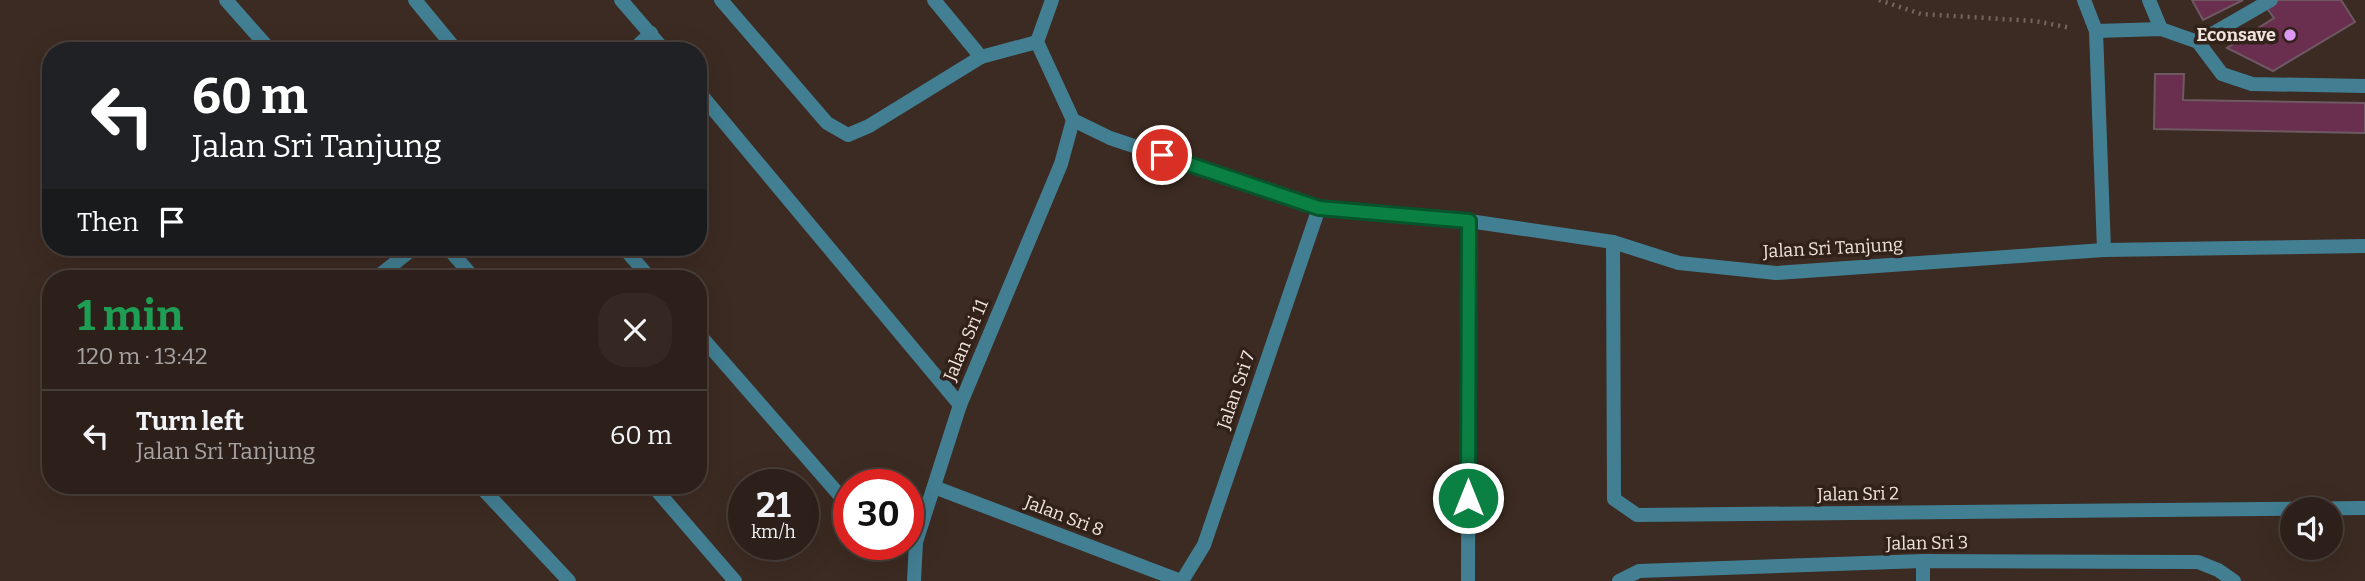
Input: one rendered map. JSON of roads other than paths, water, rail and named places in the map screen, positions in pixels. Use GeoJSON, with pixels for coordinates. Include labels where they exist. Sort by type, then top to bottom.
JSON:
{"type":"FeatureCollection","features":[{"type":"Feature","properties":{"kind":"street"},"geometry":{"type":"LineString","coordinates":[[226,0],[263,42]]}},
{"type":"Feature","properties":{"kind":"street"},"geometry":{"type":"LineString","coordinates":[[415,0],[450,42]]}},
{"type":"Feature","properties":{"kind":"street"},"geometry":{"type":"LineString","coordinates":[[621,0],[658,42]]}},
{"type":"Feature","properties":{"kind":"street"},"geometry":{"type":"LineString","coordinates":[[721,0],[827,123],[848,135],[869,126],[981,57],[1037,42]]}},
{"type":"Feature","properties":{"kind":"street"},"geometry":{"type":"LineString","coordinates":[[934,0],[981,57]]}},
{"type":"Feature","properties":{"kind":"street"},"geometry":{"type":"LineString","coordinates":[[1052,0],[1037,42],[1073,120]]}},
{"type":"Feature","properties":{"kind":"street"},"geometry":{"type":"LineString","coordinates":[[2084,0],[2096,31],[2104,250]]}},
{"type":"Feature","properties":{"kind":"street"},"geometry":{"type":"LineString","coordinates":[[2149,0],[2161,29]]}},
{"type":"Feature","properties":{"kind":"street"},"geometry":{"type":"LineString","coordinates":[[2198,42],[2271,0]]}},
{"type":"Feature","properties":{"kind":"street"},"geometry":{"type":"LineString","coordinates":[[2096,31],[2161,29],[2198,42],[2222,74],[2252,84],[2365,86]]}},
{"type":"Feature","properties":{"kind":"street"},"geometry":{"type":"LineString","coordinates":[[642,42],[651,33]]}},
{"type":"Feature","properties":{"kind":"street"},"geometry":{"type":"LineString","coordinates":[[707,101],[960,405]]}},
{"type":"Feature","properties":{"kind":"street","name":"Jalan Sri Tanjung"},"geometry":{"type":"LineString","coordinates":[[1073,120],[1110,138],[1319,208],[1469,221],[1613,242],[1679,263],[1776,273],[2104,250],[2365,246]]}},
{"type":"Feature","properties":{"kind":"street","name":"Jalan Sri 11"},"geometry":{"type":"LineString","coordinates":[[924,512],[960,405],[1061,164],[1073,120]]}},
{"type":"Feature","properties":{"kind":"street","name":"Jalan Sri 7"},"geometry":{"type":"LineString","coordinates":[[1181,581],[1204,545],[1319,208]]}},
{"type":"Feature","properties":{"kind":"street"},"geometry":{"type":"LineString","coordinates":[[1468,581],[1469,221]]}},
{"type":"Feature","properties":{"kind":"street","name":"Jalan Sri 2"},"geometry":{"type":"LineString","coordinates":[[1613,242],[1614,499],[1637,515],[2365,508]]}},
{"type":"Feature","properties":{"kind":"street"},"geometry":{"type":"LineString","coordinates":[[386,270],[404,256]]}},
{"type":"Feature","properties":{"kind":"street"},"geometry":{"type":"LineString","coordinates":[[455,256],[467,270]]}},
{"type":"Feature","properties":{"kind":"street"},"geometry":{"type":"LineString","coordinates":[[631,256],[643,270]]}},
{"type":"Feature","properties":{"kind":"street"},"geometry":{"type":"LineString","coordinates":[[707,343],[833,488]]}},
{"type":"Feature","properties":{"kind":"street","name":"Jalan Sri 8"},"geometry":{"type":"LineString","coordinates":[[934,487],[1181,581]]}},
{"type":"Feature","properties":{"kind":"street"},"geometry":{"type":"LineString","coordinates":[[487,494],[569,581]]}},
{"type":"Feature","properties":{"kind":"street"},"geometry":{"type":"LineString","coordinates":[[660,494],[735,581]]}},
{"type":"Feature","properties":{"kind":"street","name":"Jalan Sri 11"},"geometry":{"type":"LineString","coordinates":[[913,560],[914,581]]}},
{"type":"Feature","properties":{"kind":"street"},"geometry":{"type":"LineString","coordinates":[[1923,561],[1923,581]]}},
{"type":"Feature","properties":{"kind":"street","name":"Jalan Sri 3"},"geometry":{"type":"LineString","coordinates":[[1619,581],[1639,571],[1923,561],[2198,562],[2218,569],[2234,581]]}},
{"type":"Feature","properties":{"kind":"place","name":"Econsave"},"geometry":{"type":"Point","coordinates":[2290,35]}}]}
